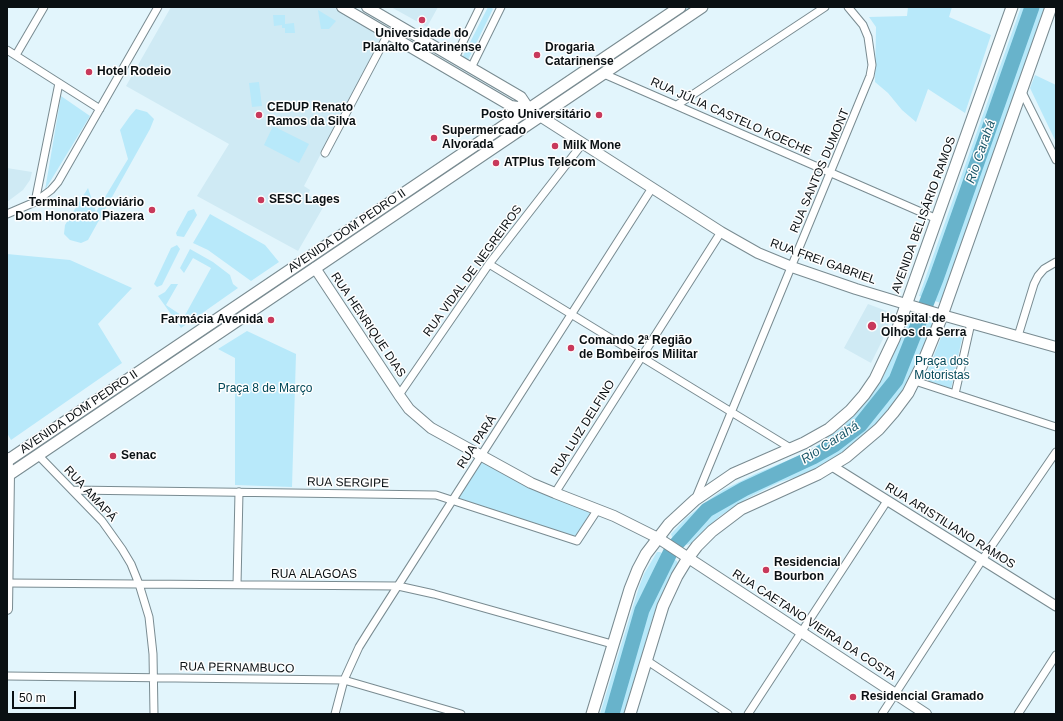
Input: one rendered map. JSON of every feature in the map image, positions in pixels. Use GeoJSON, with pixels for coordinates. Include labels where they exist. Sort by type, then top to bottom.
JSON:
{"type":"FeatureCollection","features":[{"type":"Feature","properties":{"kind":"main road"},"geometry":{"type":"LineString","coordinates":[[342,7],[511,106],[529,109]]}},
{"type":"Feature","properties":{"kind":"main road"},"geometry":{"type":"LineString","coordinates":[[367,7],[522,97],[529,109]]}},
{"type":"Feature","properties":{"kind":"main road","name":"AVENIDA DOM PEDRO II"},"geometry":{"type":"LineString","coordinates":[[7,460],[680,7]]}},
{"type":"Feature","properties":{"kind":"main road","name":"AVENIDA DOM PEDRO II"},"geometry":{"type":"LineString","coordinates":[[8,475],[702,7]]}},
{"type":"Feature","properties":{"kind":"main road","name":"AVENIDA BELISÁRIO RAMOS"},"geometry":{"type":"LineString","coordinates":[[592,714],[612,644],[638,569],[646,554],[661,540],[673,520],[695,500],[733,474],[792,449],[829,429],[850,411],[864,395],[885,359],[910,305],[937,219],[1012,7]]}},
{"type":"Feature","properties":{"kind":"main road"},"geometry":{"type":"LineString","coordinates":[[630,714],[667,596],[677,576],[684,555],[741,509],[832,466],[846,457],[879,429],[908,393],[930,348],[939,314],[1022,92],[1051,7]]}},
{"type":"Feature","properties":{"kind":"main road"},"geometry":{"type":"LineString","coordinates":[[455,58],[455,73]]}},
{"type":"Feature","properties":{"kind":"main road"},"geometry":{"type":"LineString","coordinates":[[455,73],[471,68]]}},
{"type":"Feature","properties":{"kind":"main road","name":"RUA FREI GABRIEL"},"geometry":{"type":"LineString","coordinates":[[529,109],[721,232],[758,253],[792,267],[910,305],[1056,347]]}},
{"type":"Feature","properties":{"kind":"main road"},"geometry":{"type":"LineString","coordinates":[[315,253],[312,262],[315,268]]}},
{"type":"Feature","properties":{"kind":"main road","name":"RUA HENRIQUE DIAS"},"geometry":{"type":"LineString","coordinates":[[315,268],[409,409],[431,428],[531,483],[555,493]]}},
{"type":"Feature","properties":{"kind":"main road"},"geometry":{"type":"LineString","coordinates":[[7,460],[7,609]]}},
{"type":"Feature","properties":{"kind":"main road","name":"RUA CAETANO VIEIRA DA COSTA"},"geometry":{"type":"LineString","coordinates":[[555,493],[598,509],[661,540],[926,714]]}},
{"type":"Feature","properties":{"kind":"street"},"geometry":{"type":"LineString","coordinates":[[16,56],[44,7]]}},
{"type":"Feature","properties":{"kind":"street"},"geometry":{"type":"LineString","coordinates":[[7,214],[35,202],[51,190],[58,182],[158,7]]}},
{"type":"Feature","properties":{"kind":"street"},"geometry":{"type":"LineString","coordinates":[[455,58],[480,7]]}},
{"type":"Feature","properties":{"kind":"street"},"geometry":{"type":"LineString","coordinates":[[471,68],[501,7]]}},
{"type":"Feature","properties":{"kind":"street"},"geometry":{"type":"LineString","coordinates":[[677,105],[825,7]]}},
{"type":"Feature","properties":{"kind":"street","name":"RUA SANTOS DUMONT"},"geometry":{"type":"LineString","coordinates":[[695,500],[866,87],[871,70],[871,51],[863,25],[848,7]]}},
{"type":"Feature","properties":{"kind":"street"},"geometry":{"type":"LineString","coordinates":[[325,153],[388,34]]}},
{"type":"Feature","properties":{"kind":"street"},"geometry":{"type":"LineString","coordinates":[[7,50],[100,109]]}},
{"type":"Feature","properties":{"kind":"street","name":"RUA JÚLIA CASTELO KOECHE"},"geometry":{"type":"LineString","coordinates":[[604,74],[937,219]]}},
{"type":"Feature","properties":{"kind":"street"},"geometry":{"type":"LineString","coordinates":[[35,202],[59,83]]}},
{"type":"Feature","properties":{"kind":"street"},"geometry":{"type":"LineString","coordinates":[[1022,92],[1056,160]]}},
{"type":"Feature","properties":{"kind":"street","name":"RUA VIDAL DE NEGREIROS"},"geometry":{"type":"LineString","coordinates":[[399,395],[489,264],[583,143]]}},
{"type":"Feature","properties":{"kind":"street","name":"RUA PARÁ"},"geometry":{"type":"LineString","coordinates":[[335,714],[344,680],[359,648],[652,188]]}},
{"type":"Feature","properties":{"kind":"street","name":"RUA LUIZ DELFINO"},"geometry":{"type":"LineString","coordinates":[[555,493],[721,232]]}},
{"type":"Feature","properties":{"kind":"street"},"geometry":{"type":"LineString","coordinates":[[1018,336],[1034,284],[1038,276],[1044,269],[1056,262]]}},
{"type":"Feature","properties":{"kind":"street"},"geometry":{"type":"LineString","coordinates":[[489,264],[792,449]]}},
{"type":"Feature","properties":{"kind":"street"},"geometry":{"type":"LineString","coordinates":[[955,394],[970,323]]}},
{"type":"Feature","properties":{"kind":"street"},"geometry":{"type":"LineString","coordinates":[[915,381],[1056,427]]}},
{"type":"Feature","properties":{"kind":"street"},"geometry":{"type":"LineString","coordinates":[[882,714],[982,560],[1056,452]]}},
{"type":"Feature","properties":{"kind":"street","name":"RUA AMAPÁ"},"geometry":{"type":"LineString","coordinates":[[38,455],[102,521],[131,564],[149,617],[153,654],[154,714]]}},
{"type":"Feature","properties":{"kind":"street","name":"RUA ARISTILIANO RAMOS"},"geometry":{"type":"LineString","coordinates":[[832,466],[1056,606]]}},
{"type":"Feature","properties":{"kind":"street","name":"RUA SERGIPE"},"geometry":{"type":"LineString","coordinates":[[73,490],[436,495],[577,541],[598,509]]}},
{"type":"Feature","properties":{"kind":"street"},"geometry":{"type":"LineString","coordinates":[[238,585],[239,492]]}},
{"type":"Feature","properties":{"kind":"street"},"geometry":{"type":"LineString","coordinates":[[748,714],[887,501]]}},
{"type":"Feature","properties":{"kind":"street","name":"RUA ALAGOAS"},"geometry":{"type":"LineString","coordinates":[[7,584],[398,586],[434,594],[612,644]]}},
{"type":"Feature","properties":{"kind":"street"},"geometry":{"type":"LineString","coordinates":[[1018,714],[1056,656]]}},
{"type":"Feature","properties":{"kind":"street"},"geometry":{"type":"LineString","coordinates":[[646,660],[728,714]]}},
{"type":"Feature","properties":{"kind":"street","name":"RUA PERNAMBUCO"},"geometry":{"type":"LineString","coordinates":[[7,676],[344,680],[461,714]]}},
{"type":"Feature","properties":{"kind":"shaded area","name":"CEDUP Renato Ramos da Silva"},"geometry":{"type":"Polygon","coordinates":[[[171,7],[335,7],[383,35],[304,186],[310,190],[308,195],[325,204],[298,251],[197,196],[229,144],[126,86],[171,7]]]}},
{"type":"Feature","properties":{"kind":"shaded area","name":"Universidade do Planalto Catarinense"},"geometry":{"type":"Polygon","coordinates":[[[391,7],[438,7],[427,27],[391,7]]]}},
{"type":"Feature","properties":{"kind":"shaded area"},"geometry":{"type":"Polygon","coordinates":[[[7,168],[32,172],[30,180],[23,190],[7,202],[7,168]]]}},
{"type":"Feature","properties":{"kind":"shaded area","name":"Hospital de Olhos da Serra"},"geometry":{"type":"Polygon","coordinates":[[[868,304],[892,313],[883,339],[871,363],[844,348],[868,304]]]}},
{"type":"Feature","properties":{"kind":"green space"},"geometry":{"type":"Polygon","coordinates":[[[488,7],[493,9],[468,60],[466,61],[462,58],[488,7]]]}},
{"type":"Feature","properties":{"kind":"green space"},"geometry":{"type":"Polygon","coordinates":[[[689,7],[695,7],[549,105],[547,102],[689,7]]]}},
{"type":"Feature","properties":{"kind":"green space"},"geometry":{"type":"Polygon","coordinates":[[[908,7],[952,7],[949,17],[991,35],[965,113],[928,89],[916,122],[902,110],[888,93],[875,82],[876,27],[869,17],[907,16],[908,7]]]}},
{"type":"Feature","properties":{"kind":"green space"},"geometry":{"type":"Polygon","coordinates":[[[1021,7],[1048,7],[941,303],[919,296],[1021,7]]]}},
{"type":"Feature","properties":{"kind":"green space"},"geometry":{"type":"Polygon","coordinates":[[[318,10],[336,21],[329,29],[321,29],[318,10]]]}},
{"type":"Feature","properties":{"kind":"green space"},"geometry":{"type":"Polygon","coordinates":[[[273,15],[285,15],[285,24],[294,23],[295,33],[285,33],[285,28],[282,28],[282,25],[274,26],[273,15]]]}},
{"type":"Feature","properties":{"kind":"green space"},"geometry":{"type":"Polygon","coordinates":[[[1035,75],[1056,85],[1055,140],[1030,88],[1035,75]]]}},
{"type":"Feature","properties":{"kind":"green space"},"geometry":{"type":"Polygon","coordinates":[[[259,82],[262,106],[252,107],[249,83],[259,82]]]}},
{"type":"Feature","properties":{"kind":"green space"},"geometry":{"type":"Polygon","coordinates":[[[61,96],[90,116],[45,190],[61,96]]]}},
{"type":"Feature","properties":{"kind":"green space"},"geometry":{"type":"Polygon","coordinates":[[[136,109],[147,112],[154,119],[150,129],[88,240],[81,243],[70,240],[64,234],[65,225],[88,188],[96,212],[128,159],[120,130],[136,109]]]}},
{"type":"Feature","properties":{"kind":"green space"},"geometry":{"type":"Polygon","coordinates":[[[526,116],[529,118],[15,465],[12,463],[526,116]]]}},
{"type":"Feature","properties":{"kind":"green space"},"geometry":{"type":"Polygon","coordinates":[[[273,126],[309,144],[299,163],[264,145],[273,126]]]}},
{"type":"Feature","properties":{"kind":"green space"},"geometry":{"type":"Polygon","coordinates":[[[194,209],[197,215],[184,237],[177,236],[176,233],[188,211],[194,209]]]}},
{"type":"Feature","properties":{"kind":"green space"},"geometry":{"type":"Polygon","coordinates":[[[210,214],[265,245],[279,262],[251,281],[208,250],[193,243],[210,214]]]}},
{"type":"Feature","properties":{"kind":"green space"},"geometry":{"type":"Polygon","coordinates":[[[177,245],[180,249],[162,285],[157,287],[154,284],[171,248],[177,245]]]}},
{"type":"Feature","properties":{"kind":"green space"},"geometry":{"type":"Polygon","coordinates":[[[190,249],[213,262],[230,275],[233,284],[238,288],[181,328],[158,296],[165,292],[171,284],[178,284],[166,305],[184,317],[211,268],[193,258],[184,273],[180,268],[190,249]]]}},
{"type":"Feature","properties":{"kind":"green space"},"geometry":{"type":"Polygon","coordinates":[[[7,254],[70,260],[132,288],[98,324],[122,363],[11,440],[7,433],[7,254]]]}},
{"type":"Feature","properties":{"kind":"green space"},"geometry":{"type":"Polygon","coordinates":[[[909,317],[935,324],[915,373],[879,423],[856,443],[820,467],[803,475],[780,482],[748,498],[720,516],[692,543],[687,545],[672,537],[671,534],[686,518],[723,490],[755,474],[810,451],[841,428],[872,394],[884,375],[909,317]]]}},
{"type":"Feature","properties":{"kind":"green space","name":"Praça dos Motoristas"},"geometry":{"type":"Polygon","coordinates":[[[945,328],[963,334],[951,389],[924,380],[945,328]]]}},
{"type":"Feature","properties":{"kind":"green space","name":"Praça 8 de Março"},"geometry":{"type":"Polygon","coordinates":[[[247,331],[296,354],[292,487],[235,485],[235,358],[218,349],[247,331]]]}},
{"type":"Feature","properties":{"kind":"green space"},"geometry":{"type":"Polygon","coordinates":[[[482,458],[595,510],[575,538],[455,499],[482,458]]]}},
{"type":"Feature","properties":{"kind":"green space"},"geometry":{"type":"Polygon","coordinates":[[[657,552],[660,552],[677,561],[678,565],[659,600],[625,714],[600,714],[639,587],[644,574],[657,552]]]}},
{"type":"Feature","properties":{"kind":"waterway","name":"Rio Carahá"},"geometry":{"type":"LineString","coordinates":[[612,714],[642,610],[672,549],[707,510],[744,489],[813,457],[834,445],[860,425],[896,380],[936,279],[1032,7]]}},
{"type":"Feature","properties":{"kind":"place","name":"Universidade do Planalto Catarinense"},"geometry":{"type":"Point","coordinates":[422,20]}},
{"type":"Feature","properties":{"kind":"place","name":"Drogaria Catarinense"},"geometry":{"type":"Point","coordinates":[537,55]}},
{"type":"Feature","properties":{"kind":"place","name":"Hotel Rodeio"},"geometry":{"type":"Point","coordinates":[89,72]}},
{"type":"Feature","properties":{"kind":"place","name":"CEDUP Renato Ramos da Silva"},"geometry":{"type":"Point","coordinates":[259,115]}},
{"type":"Feature","properties":{"kind":"place","name":"Posto Universitário"},"geometry":{"type":"Point","coordinates":[599,115]}},
{"type":"Feature","properties":{"kind":"place","name":"Supermercado Alvorada"},"geometry":{"type":"Point","coordinates":[434,138]}},
{"type":"Feature","properties":{"kind":"place","name":"Milk Mone"},"geometry":{"type":"Point","coordinates":[555,146]}},
{"type":"Feature","properties":{"kind":"place","name":"ATPlus Telecom"},"geometry":{"type":"Point","coordinates":[496,163]}},
{"type":"Feature","properties":{"kind":"place","name":"SESC Lages"},"geometry":{"type":"Point","coordinates":[261,200]}},
{"type":"Feature","properties":{"kind":"place","name":"Terminal Rodoviário Dom Honorato Piazera"},"geometry":{"type":"Point","coordinates":[152,210]}},
{"type":"Feature","properties":{"kind":"place","name":"Farmácia Avenida"},"geometry":{"type":"Point","coordinates":[271,320]}},
{"type":"Feature","properties":{"kind":"place","name":"Hospital de Olhos da Serra"},"geometry":{"type":"Point","coordinates":[872,326]}},
{"type":"Feature","properties":{"kind":"place","name":"Comando 2ª Região de Bombeiros Militar"},"geometry":{"type":"Point","coordinates":[571,348]}},
{"type":"Feature","properties":{"kind":"place","name":"Senac"},"geometry":{"type":"Point","coordinates":[113,456]}},
{"type":"Feature","properties":{"kind":"place","name":"Residencial Bourbon"},"geometry":{"type":"Point","coordinates":[766,570]}},
{"type":"Feature","properties":{"kind":"place","name":"Residencial Gramado"},"geometry":{"type":"Point","coordinates":[853,697]}}]}
